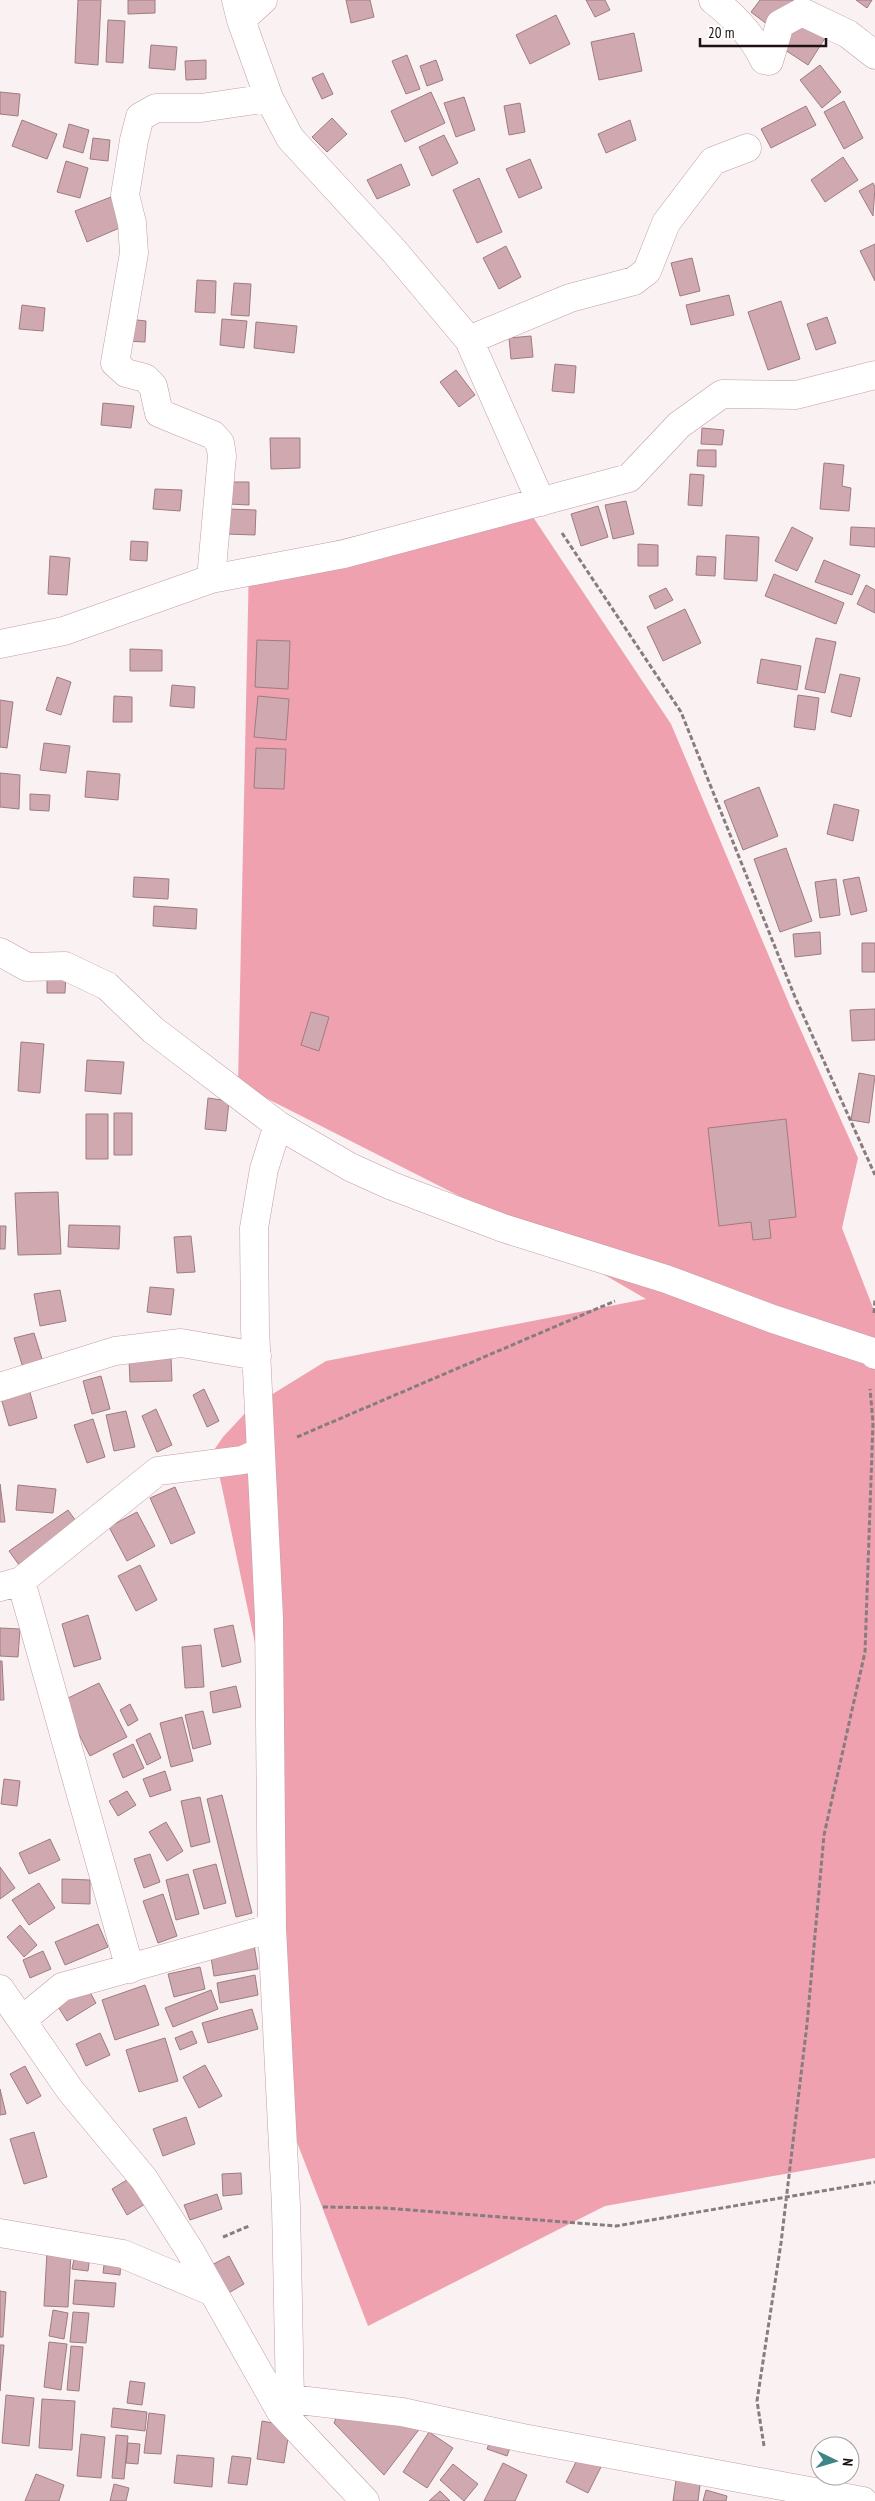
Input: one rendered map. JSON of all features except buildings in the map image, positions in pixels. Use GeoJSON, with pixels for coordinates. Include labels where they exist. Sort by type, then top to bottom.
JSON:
{"type":"FeatureCollection","features":[{"type":"Feature","properties":{"kind":"street"},"geometry":{"type":"LineString","coordinates":[[263,0],[239,10],[269,98],[290,138],[394,250],[469,340],[541,502]]}},
{"type":"Feature","properties":{"kind":"street"},"geometry":{"type":"LineString","coordinates":[[713,0],[730,13],[760,50],[764,60],[769,61],[780,24],[802,12],[848,34],[875,55]]}},
{"type":"Feature","properties":{"kind":"street"},"geometry":{"type":"LineString","coordinates":[[211,579],[222,456],[220,443],[213,435],[159,413],[153,386],[145,378],[126,372],[115,363],[134,253],[132,224],[125,195],[140,118],[156,108],[201,108],[269,98]]}},
{"type":"Feature","properties":{"kind":"street"},"geometry":{"type":"LineString","coordinates":[[469,340],[570,298],[634,281],[647,271],[666,223],[713,161],[747,148]]}},
{"type":"Feature","properties":{"kind":"street"},"geometry":{"type":"LineString","coordinates":[[0,644],[64,631],[211,579],[344,554],[629,478],[679,425],[722,394],[796,395],[875,375]]}},
{"type":"Feature","properties":{"kind":"street"},"geometry":{"type":"LineString","coordinates":[[0,952],[27,967],[65,966],[107,986],[153,1030],[278,1125],[350,1167],[392,1186],[503,1228],[666,1280],[872,1353]]}},
{"type":"Feature","properties":{"kind":"street"},"geometry":{"type":"LineString","coordinates":[[278,1125],[264,1169],[254,1228],[260,1452],[269,1618],[272,1928],[286,2206],[286,2406]]}},
{"type":"Feature","properties":{"kind":"street"},"geometry":{"type":"LineString","coordinates":[[0,1387],[115,1351],[172,1344],[181,1343],[257,1356]]}},
{"type":"Feature","properties":{"kind":"street"},"geometry":{"type":"LineString","coordinates":[[130,1969],[10,1584],[158,1470],[243,1460],[260,1452]]}},
{"type":"Feature","properties":{"kind":"street"},"geometry":{"type":"LineString","coordinates":[[22,2020],[62,1986],[130,1969],[272,1928]]}},
{"type":"Feature","properties":{"kind":"street"},"geometry":{"type":"LineString","coordinates":[[0,1988],[70,2090],[144,2179],[286,2406],[365,2501]]}},
{"type":"Feature","properties":{"kind":"street"},"geometry":{"type":"LineString","coordinates":[[0,2233],[123,2254],[213,2292]]}},
{"type":"Feature","properties":{"kind":"street"},"geometry":{"type":"LineString","coordinates":[[286,2406],[402,2412],[769,2492],[863,2501]]}},
{"type":"Feature","properties":{"kind":"path"},"geometry":{"type":"LineString","coordinates":[[541,502],[681,712],[794,997],[875,1175]]}},
{"type":"Feature","properties":{"kind":"path"},"geometry":{"type":"LineString","coordinates":[[260,1452],[666,1280]]}},
{"type":"Feature","properties":{"kind":"path"},"geometry":{"type":"LineString","coordinates":[[769,2492],[757,2401],[787,2196],[808,2024],[824,1835],[865,1652],[873,1422],[872,1353],[875,1298]]}},
{"type":"Feature","properties":{"kind":"path"},"geometry":{"type":"LineString","coordinates":[[190,2251],[277,2214],[286,2206],[385,2208],[616,2226],[875,2182]]}},
{"type":"Feature","properties":{"kind":"shaded area"},"geometry":{"type":"Polygon","coordinates":[[[525,505],[671,724],[790,1006],[858,1158],[842,1228],[875,1313],[875,2158],[605,2206],[368,2326],[271,2075],[263,1681],[214,1450],[223,1437],[250,1408],[326,1361],[646,1299],[536,1235],[238,1084],[249,562],[372,532],[525,505]]]}}]}
